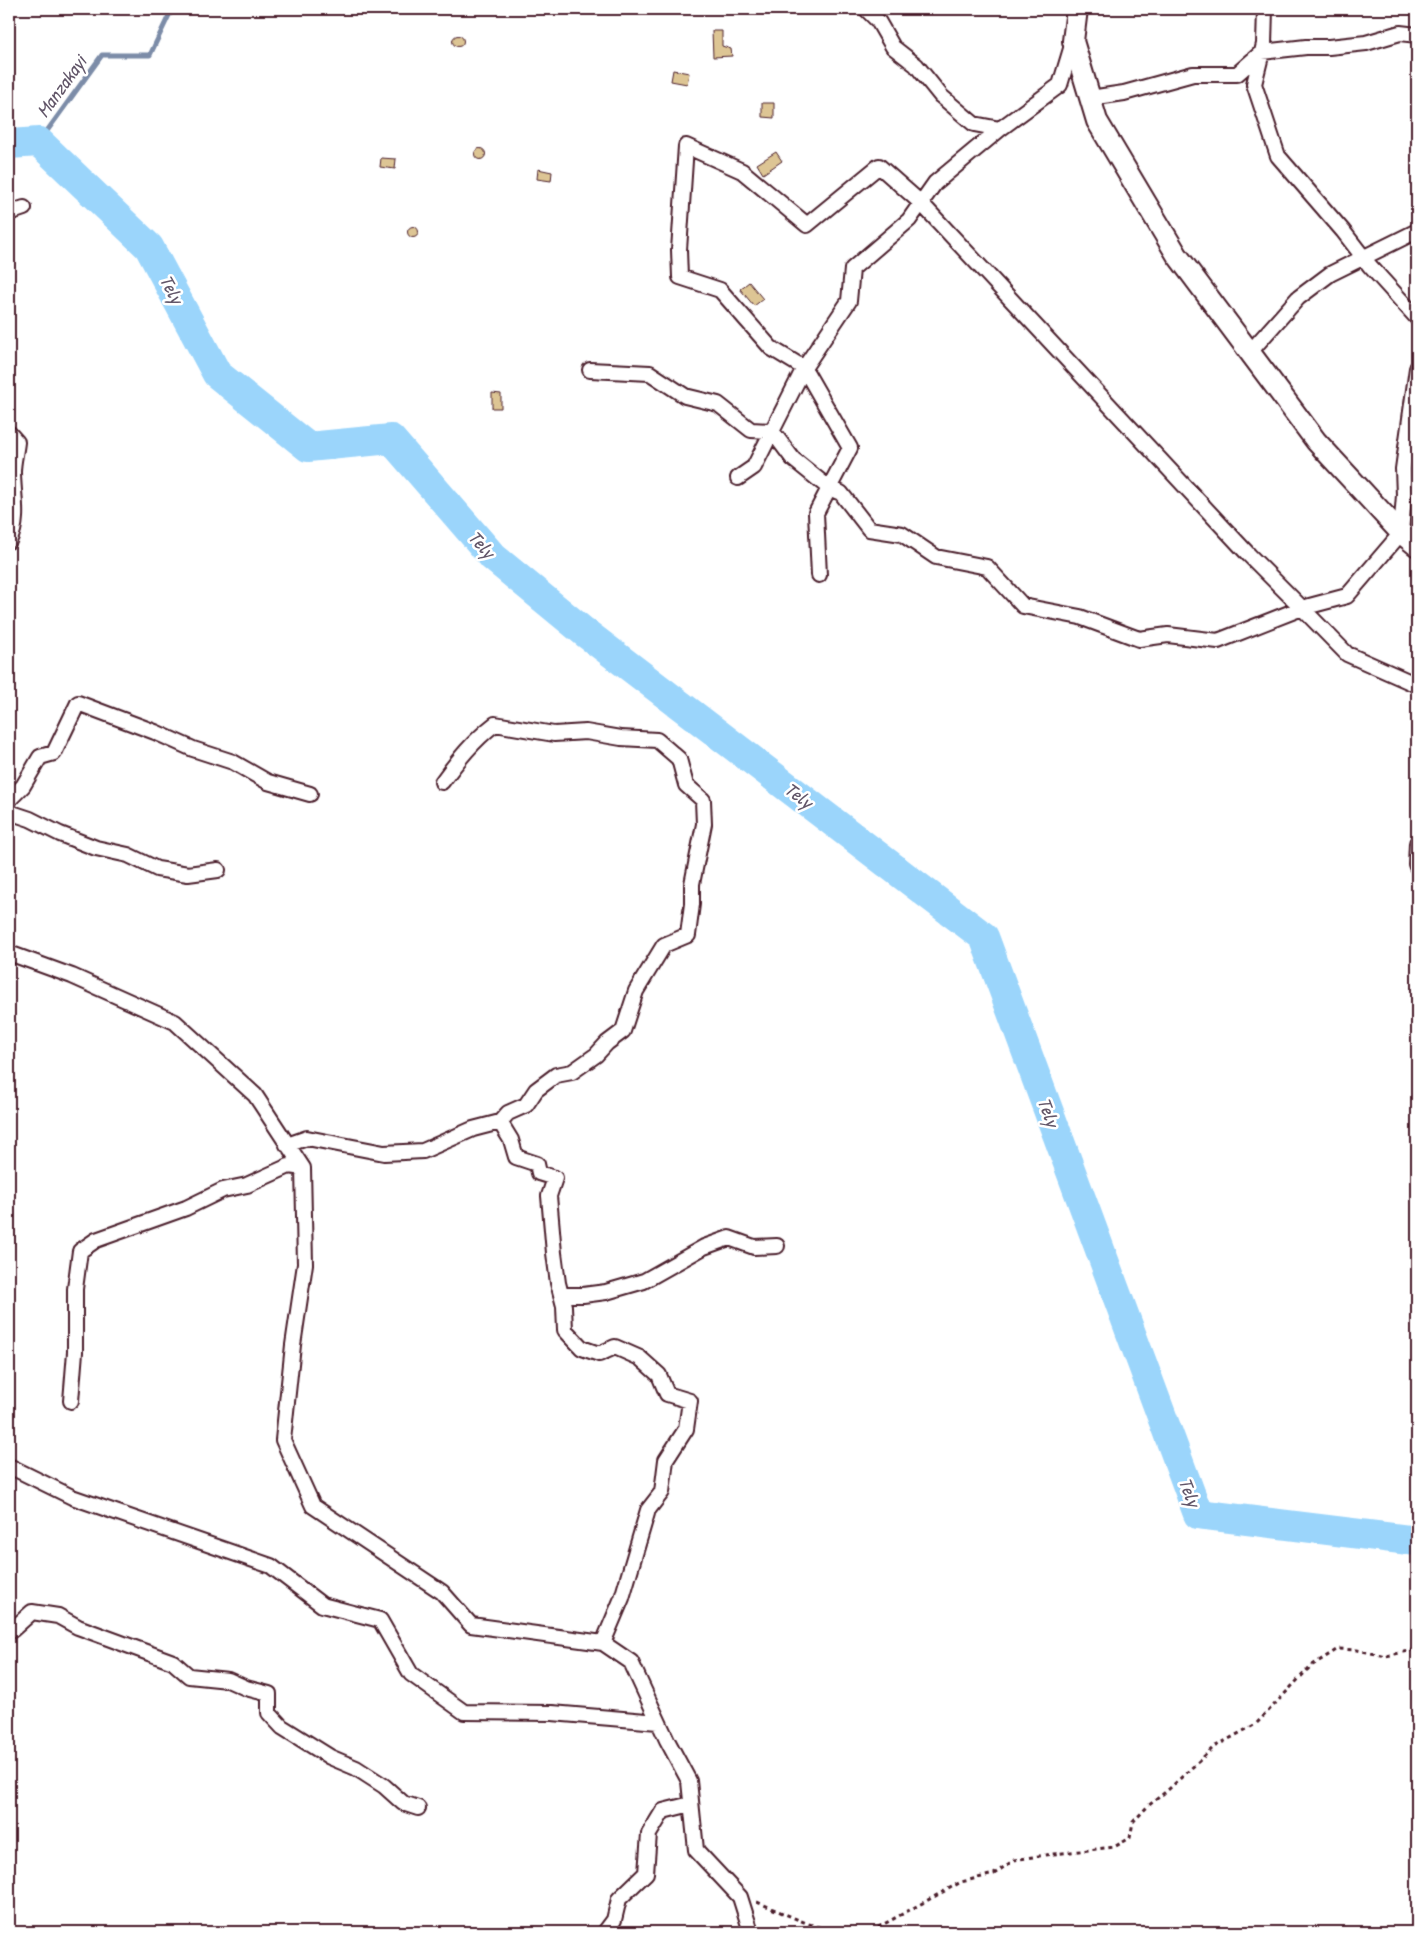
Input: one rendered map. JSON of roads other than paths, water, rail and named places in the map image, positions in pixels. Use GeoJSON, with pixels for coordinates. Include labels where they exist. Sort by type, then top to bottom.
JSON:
{"type":"FeatureCollection","features":[{"type":"Feature","properties":{"kind":"street"},"geometry":{"type":"LineString","coordinates":[[866,9],[878,21],[893,47],[916,65],[941,96],[974,124],[1000,129]]}},
{"type":"Feature","properties":{"kind":"street"},"geometry":{"type":"LineString","coordinates":[[738,478],[754,467],[804,368],[850,302],[852,269],[909,220],[935,183],[1000,129],[1060,85],[1073,41],[1077,9]]}},
{"type":"Feature","properties":{"kind":"street"},"geometry":{"type":"LineString","coordinates":[[1265,9],[1264,44],[1254,84],[1278,156],[1417,318]]}},
{"type":"Feature","properties":{"kind":"street"},"geometry":{"type":"LineString","coordinates":[[1090,98],[1124,93],[1193,74],[1237,74],[1262,52],[1366,43],[1400,34],[1417,35]]}},
{"type":"Feature","properties":{"kind":"street"},"geometry":{"type":"LineString","coordinates":[[1073,41],[1096,121],[1177,255],[1316,441],[1401,533],[1417,546]]}},
{"type":"Feature","properties":{"kind":"street"},"geometry":{"type":"LineString","coordinates":[[819,575],[816,513],[850,448],[804,368],[771,348],[720,290],[680,277],[679,250],[686,146],[742,172],[807,225],[879,166],[921,203],[1249,555],[1347,654],[1417,685]]}},
{"type":"Feature","properties":{"kind":"street"},"geometry":{"type":"LineString","coordinates":[[9,214],[24,208]]}},
{"type":"Feature","properties":{"kind":"street"},"geometry":{"type":"LineString","coordinates":[[1250,352],[1298,298],[1330,274],[1417,231]]}},
{"type":"Feature","properties":{"kind":"street"},"geometry":{"type":"LineString","coordinates":[[772,431],[793,459],[829,488],[841,493],[870,529],[902,534],[936,557],[987,567],[1023,606],[1080,617],[1139,639],[1168,635],[1218,640],[1302,608],[1347,596],[1401,533],[1404,469],[1417,368]]}},
{"type":"Feature","properties":{"kind":"street"},"geometry":{"type":"LineString","coordinates":[[590,370],[650,373],[685,396],[718,404],[751,430],[772,431]]}},
{"type":"Feature","properties":{"kind":"street"},"geometry":{"type":"LineString","coordinates":[[9,434],[17,442],[13,471],[16,508],[12,535],[9,541]]}},
{"type":"Feature","properties":{"kind":"street"},"geometry":{"type":"LineString","coordinates":[[9,800],[23,786],[40,757],[54,753],[78,703],[155,732],[193,749],[233,762],[268,782],[310,794]]}},
{"type":"Feature","properties":{"kind":"street"},"geometry":{"type":"LineString","coordinates":[[288,1145],[307,1138],[384,1153],[424,1151],[473,1128],[500,1122],[508,1112],[526,1105],[536,1090],[556,1075],[572,1072],[596,1055],[607,1043],[623,1031],[636,991],[664,945],[688,935],[692,904],[692,884],[704,824],[703,800],[686,784],[679,759],[657,740],[621,738],[586,732],[554,734],[495,724],[462,755],[442,782]]}},
{"type":"Feature","properties":{"kind":"street"},"geometry":{"type":"LineString","coordinates":[[9,812],[30,818],[60,834],[96,848],[128,855],[157,869],[188,874],[218,870]]}},
{"type":"Feature","properties":{"kind":"street"},"geometry":{"type":"LineString","coordinates":[[1417,843],[1417,867]]}},
{"type":"Feature","properties":{"kind":"street"},"geometry":{"type":"LineString","coordinates":[[9,953],[72,976],[175,1022],[255,1095],[303,1168],[305,1264],[293,1344],[283,1440],[313,1506],[442,1592],[471,1625],[603,1644],[631,1662],[658,1722],[689,1781],[696,1850],[740,1897],[751,1932]]}},
{"type":"Feature","properties":{"kind":"street"},"geometry":{"type":"LineString","coordinates":[[500,1122],[511,1140],[516,1157],[537,1164],[539,1172],[555,1178],[549,1196],[554,1253],[564,1306],[565,1330],[582,1348],[599,1354],[615,1347],[640,1358],[659,1375],[667,1394],[690,1401],[686,1429],[666,1460],[662,1492],[648,1510],[622,1598],[603,1644]]}},
{"type":"Feature","properties":{"kind":"street"},"geometry":{"type":"LineString","coordinates":[[71,1401],[75,1352],[75,1289],[80,1251],[96,1240],[186,1208],[222,1190],[247,1185],[289,1166],[303,1168]]}},
{"type":"Feature","properties":{"kind":"street"},"geometry":{"type":"LineString","coordinates":[[561,1295],[606,1292],[644,1281],[704,1247],[730,1238],[754,1247],[778,1246]]}},
{"type":"Feature","properties":{"kind":"street"},"geometry":{"type":"LineString","coordinates":[[9,1466],[72,1497],[271,1566],[322,1605],[380,1620],[411,1674],[464,1712],[552,1714],[658,1722]]}},
{"type":"Feature","properties":{"kind":"street"},"geometry":{"type":"LineString","coordinates":[[9,1630],[12,1630],[32,1612],[58,1616],[78,1627],[173,1662],[189,1676],[228,1680],[246,1688],[269,1694],[269,1713],[282,1727],[330,1757],[356,1768],[384,1786],[403,1803],[418,1808]]}},
{"type":"Feature","properties":{"kind":"street"},"geometry":{"type":"LineString","coordinates":[[605,1932],[614,1920],[619,1899],[646,1873],[650,1834],[663,1811],[691,1804]]}},
{"type":"Feature","properties":{"kind":"waterway","name":"Manzakayi"},"geometry":{"type":"LineString","coordinates":[[39,142],[102,55],[150,55],[172,9]]}},
{"type":"Feature","properties":{"kind":"waterway","name":"Tely"},"geometry":{"type":"LineString","coordinates":[[9,144],[39,142],[149,247],[217,374],[308,447],[391,439],[493,557],[583,631],[984,937],[1198,1514],[1417,1541]]}}]}
